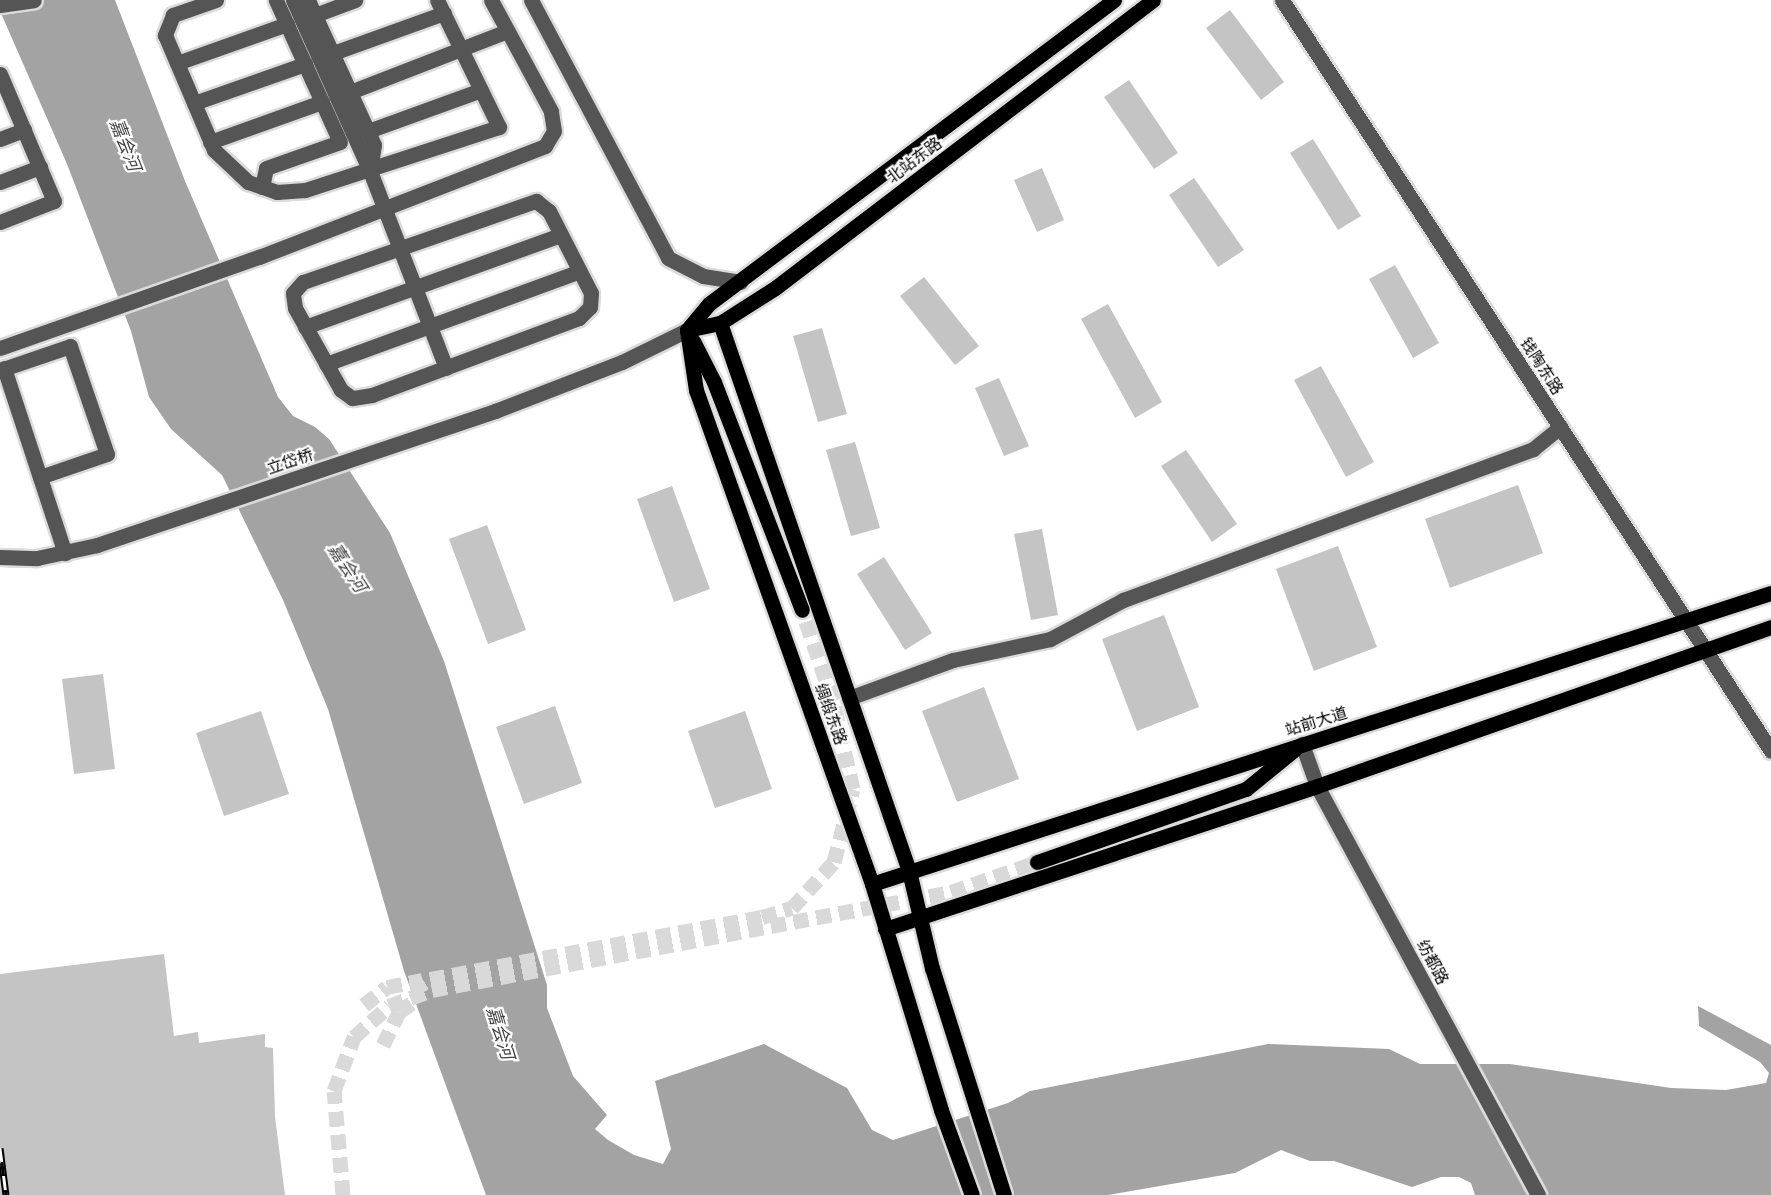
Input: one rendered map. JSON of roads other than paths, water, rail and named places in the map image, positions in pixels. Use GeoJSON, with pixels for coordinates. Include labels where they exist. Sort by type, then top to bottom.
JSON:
{"type":"FeatureCollection","features":[{"type":"Feature","properties":{"kind":"main road","name":"北站东路"},"geometry":{"type":"LineString","coordinates":[[687,330],[710,303],[741,282],[1114,0]]}},
{"type":"Feature","properties":{"kind":"main road","name":"北站东路"},"geometry":{"type":"LineString","coordinates":[[687,330],[720,323],[775,288],[1153,0]]}},
{"type":"Feature","properties":{"kind":"main road","name":"绸缎东路"},"geometry":{"type":"LineString","coordinates":[[720,323],[909,871],[970,1097],[1004,1195]]}},
{"type":"Feature","properties":{"kind":"main road","name":"绸缎东路"},"geometry":{"type":"LineString","coordinates":[[687,330],[696,390],[872,884],[941,1110],[972,1195]]}},
{"type":"Feature","properties":{"kind":"main road"},"geometry":{"type":"LineString","coordinates":[[687,330],[714,382],[802,610]]}},
{"type":"Feature","properties":{"kind":"main road","name":"站前大道"},"geometry":{"type":"LineString","coordinates":[[872,884],[1771,593]]}},
{"type":"Feature","properties":{"kind":"main road"},"geometry":{"type":"LineString","coordinates":[[885,929],[1317,786],[1771,627]]}},
{"type":"Feature","properties":{"kind":"main road"},"geometry":{"type":"LineString","coordinates":[[1037,862],[1246,789],[1302,744]]}},
{"type":"Feature","properties":{"kind":"street"},"geometry":{"type":"LineString","coordinates":[[0,5],[34,0]]}},
{"type":"Feature","properties":{"kind":"street"},"geometry":{"type":"LineString","coordinates":[[216,0],[173,15],[165,35],[210,142],[222,161],[248,182],[277,192],[305,190],[370,171],[499,127],[440,7],[333,53]]}},
{"type":"Feature","properties":{"kind":"street"},"geometry":{"type":"LineString","coordinates":[[262,187],[266,168],[340,142],[276,0]]}},
{"type":"Feature","properties":{"kind":"street"},"geometry":{"type":"LineString","coordinates":[[293,0],[386,208],[446,368]]}},
{"type":"Feature","properties":{"kind":"street"},"geometry":{"type":"LineString","coordinates":[[308,0],[374,145],[370,171]]}},
{"type":"Feature","properties":{"kind":"street"},"geometry":{"type":"LineString","coordinates":[[315,15],[355,0]]}},
{"type":"Feature","properties":{"kind":"street"},"geometry":{"type":"LineString","coordinates":[[0,348],[259,257],[545,146],[554,131],[551,111],[491,0]]}},
{"type":"Feature","properties":{"kind":"street"},"geometry":{"type":"LineString","coordinates":[[531,0],[668,258],[703,276],[741,282]]}},
{"type":"Feature","properties":{"kind":"street","name":"钱陶东路"},"geometry":{"type":"LineString","coordinates":[[1282,0],[1703,650],[1771,751]]}},
{"type":"Feature","properties":{"kind":"street"},"geometry":{"type":"LineString","coordinates":[[177,63],[287,24]]}},
{"type":"Feature","properties":{"kind":"street"},"geometry":{"type":"LineString","coordinates":[[350,92],[462,51],[507,30]]}},
{"type":"Feature","properties":{"kind":"street"},"geometry":{"type":"LineString","coordinates":[[194,103],[305,64]]}},
{"type":"Feature","properties":{"kind":"street"},"geometry":{"type":"LineString","coordinates":[[0,74],[3,90],[24,130],[54,201],[0,222]]}},
{"type":"Feature","properties":{"kind":"street"},"geometry":{"type":"LineString","coordinates":[[368,131],[481,90]]}},
{"type":"Feature","properties":{"kind":"street"},"geometry":{"type":"LineString","coordinates":[[210,142],[322,102]]}},
{"type":"Feature","properties":{"kind":"street"},"geometry":{"type":"LineString","coordinates":[[0,139],[24,130]]}},
{"type":"Feature","properties":{"kind":"street"},"geometry":{"type":"LineString","coordinates":[[0,182],[40,167]]}},
{"type":"Feature","properties":{"kind":"street"},"geometry":{"type":"LineString","coordinates":[[536,201],[549,210],[561,234],[591,293],[590,307],[579,318],[372,395],[352,398],[341,390],[295,308],[292,292],[303,282],[525,202],[536,201]]}},
{"type":"Feature","properties":{"kind":"street"},"geometry":{"type":"LineString","coordinates":[[305,327],[561,234]]}},
{"type":"Feature","properties":{"kind":"street"},"geometry":{"type":"LineString","coordinates":[[326,364],[580,271]]}},
{"type":"Feature","properties":{"kind":"street","name":"北站东路"},"geometry":{"type":"LineString","coordinates":[[495,411],[622,362],[687,330]]}},
{"type":"Feature","properties":{"kind":"street"},"geometry":{"type":"LineString","coordinates":[[0,557],[37,558],[65,553],[2,369],[70,346],[106,454],[40,477]]}},
{"type":"Feature","properties":{"kind":"street","name":"立岱桥"},"geometry":{"type":"LineString","coordinates":[[65,553],[97,545],[495,411]]}},
{"type":"Feature","properties":{"kind":"street"},"geometry":{"type":"LineString","coordinates":[[849,698],[952,660],[1050,639],[1123,600],[1533,449],[1560,427]]}},
{"type":"Feature","properties":{"kind":"street","name":"纺都路"},"geometry":{"type":"LineString","coordinates":[[1302,744],[1317,786],[1538,1195]]}},
{"type":"Feature","properties":{"kind":"water","name":"嘉会河"},"geometry":{"type":"Polygon","coordinates":[[[0,0],[115,0],[185,181],[278,397],[293,416],[315,427],[329,439],[390,533],[444,661],[547,985],[547,1008],[573,1076],[607,1115],[595,1129],[608,1140],[634,1155],[663,1164],[671,1149],[655,1081],[764,1044],[847,1088],[872,1130],[893,1140],[1008,1103],[1030,1091],[1268,1044],[1389,1049],[1420,1064],[1510,1064],[1671,1088],[1726,1090],[1766,1083],[1769,1073],[1760,1062],[1699,1026],[1698,1006],[1771,1045],[1771,1195],[1475,1195],[1471,1183],[1459,1177],[1441,1177],[1412,1187],[1334,1161],[1310,1161],[1281,1150],[1235,1173],[1108,1195],[486,1195],[404,971],[328,709],[283,600],[222,475],[171,429],[149,397],[131,331],[67,164],[0,11],[0,0]]]}},
{"type":"Feature","properties":{"kind":"tunnel"},"geometry":{"type":"LineString","coordinates":[[412,990],[430,979],[762,917],[792,908],[834,862],[853,789],[833,701],[802,610]]}},
{"type":"Feature","properties":{"kind":"tunnel"},"geometry":{"type":"LineString","coordinates":[[343,1195],[334,1091],[354,1037],[389,1006],[432,990],[951,892],[1037,862]]}},
{"type":"Feature","properties":{"kind":"tunnel"},"geometry":{"type":"LineString","coordinates":[[364,1005],[387,987],[422,980]]}},
{"type":"Feature","properties":{"kind":"tunnel"},"geometry":{"type":"LineString","coordinates":[[383,1045],[399,1012],[415,1001]]}},
{"type":"Feature","properties":{"kind":"railway"},"geometry":{"type":"LineString","coordinates":[[0,1148],[6,1195]]}}]}
